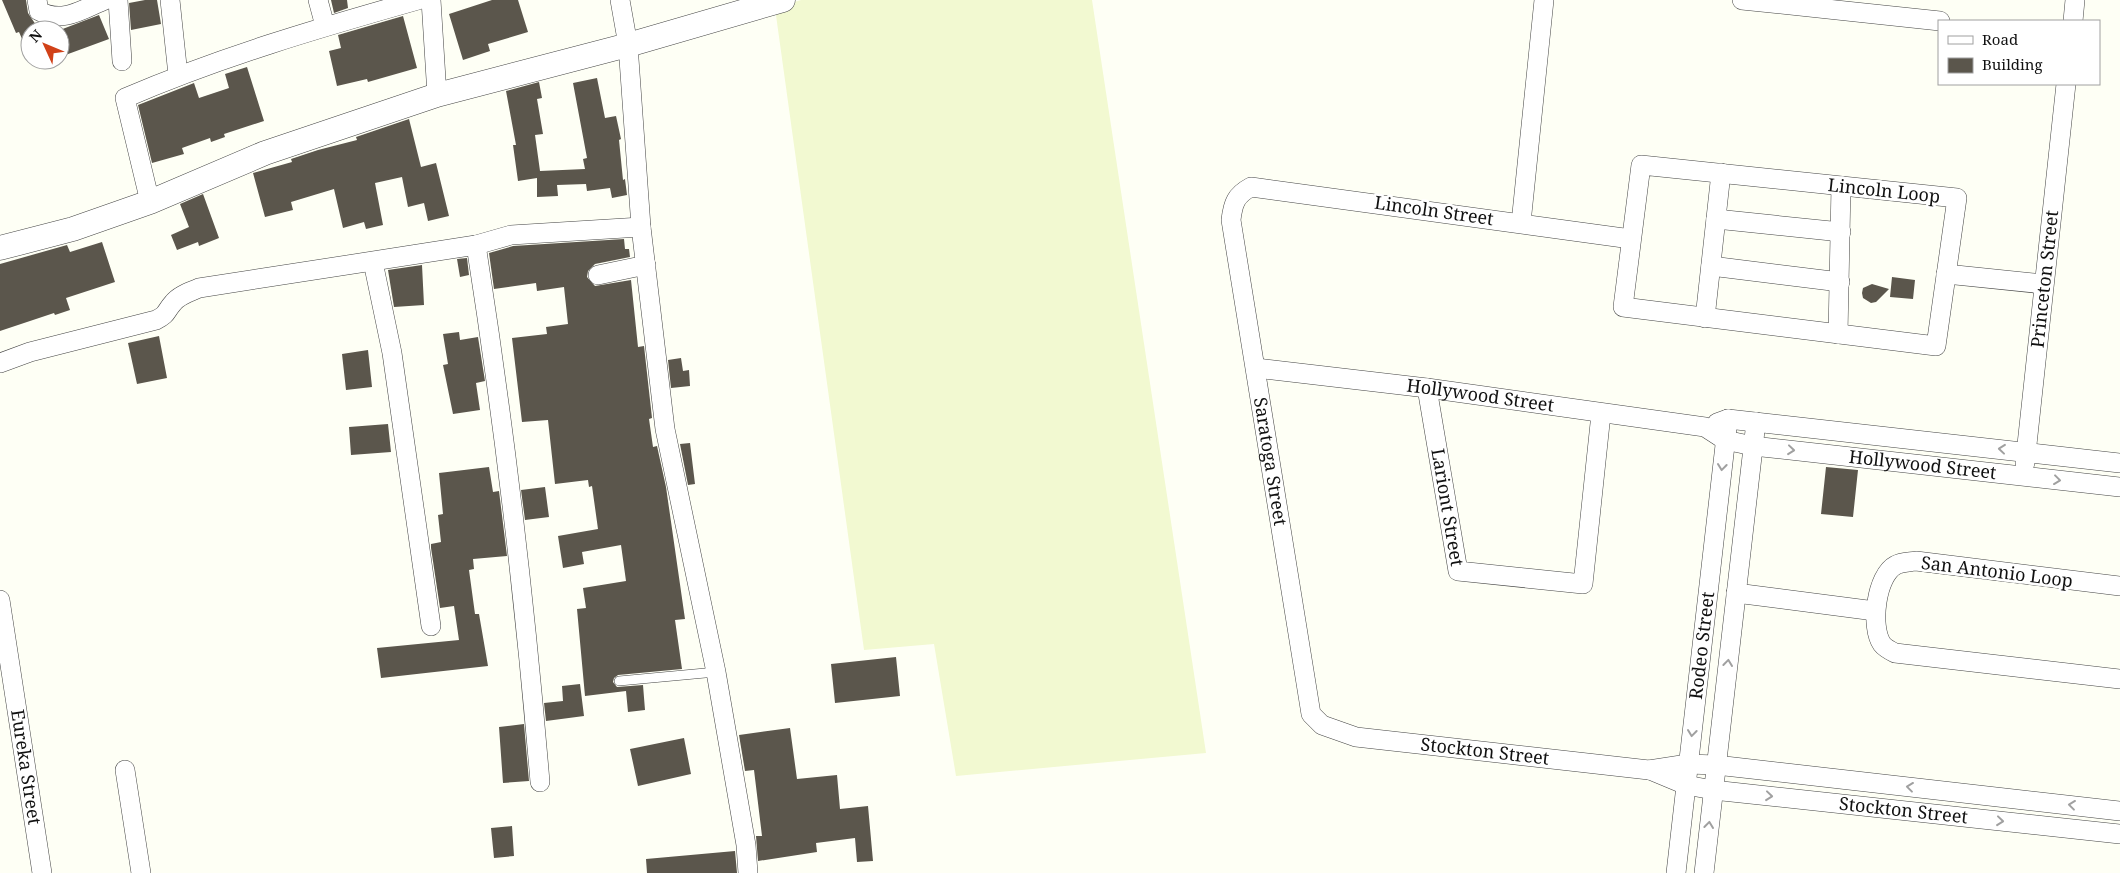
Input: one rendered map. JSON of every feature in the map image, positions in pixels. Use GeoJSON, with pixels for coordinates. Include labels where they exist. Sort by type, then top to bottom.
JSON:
{"type":"FeatureCollection","features":[{"type":"Feature","properties":{"kind":"street"},"geometry":{"type":"LineString","coordinates":[[37,0],[39,11],[50,17],[63,17],[105,0]]}},
{"type":"Feature","properties":{"kind":"street"},"geometry":{"type":"LineString","coordinates":[[118,0],[122,62]]}},
{"type":"Feature","properties":{"kind":"street"},"geometry":{"type":"LineString","coordinates":[[170,0],[178,75]]}},
{"type":"Feature","properties":{"kind":"street"},"geometry":{"type":"LineString","coordinates":[[318,0],[325,26]]}},
{"type":"Feature","properties":{"kind":"street"},"geometry":{"type":"LineString","coordinates":[[150,202],[125,98],[178,75],[325,26],[418,0]]}},
{"type":"Feature","properties":{"kind":"street"},"geometry":{"type":"LineString","coordinates":[[431,0],[437,95]]}},
{"type":"Feature","properties":{"kind":"street"},"geometry":{"type":"LineString","coordinates":[[620,0],[628,45],[641,227],[664,429],[716,672],[746,845],[748,873]]}},
{"type":"Feature","properties":{"kind":"street"},"geometry":{"type":"LineString","coordinates":[[0,248],[73,229],[150,202],[265,153],[437,95],[628,45],[783,0]]}},
{"type":"Feature","properties":{"kind":"street"},"geometry":{"type":"LineString","coordinates":[[1521,222],[1544,0]]}},
{"type":"Feature","properties":{"kind":"street"},"geometry":{"type":"LineString","coordinates":[[1742,0],[1938,21]]}},
{"type":"Feature","properties":{"kind":"street"},"geometry":{"type":"LineString","coordinates":[[2073,20],[2075,0]]}},
{"type":"Feature","properties":{"kind":"street","name":"Princeton Street"},"geometry":{"type":"LineString","coordinates":[[2024,475],[2043,284],[2066,85]]}},
{"type":"Feature","properties":{"kind":"street","name":"Lincoln Loop"},"geometry":{"type":"LineString","coordinates":[[1641,165],[1842,186],[1957,198],[1936,346],[1623,307],[1641,165]]}},
{"type":"Feature","properties":{"kind":"street"},"geometry":{"type":"LineString","coordinates":[[1705,318],[1721,173]]}},
{"type":"Feature","properties":{"kind":"street","name":"Lincoln Street"},"geometry":{"type":"LineString","coordinates":[[1239,194],[1250,186],[1521,222],[1631,240]]}},
{"type":"Feature","properties":{"kind":"street"},"geometry":{"type":"LineString","coordinates":[[1838,334],[1842,186]]}},
{"type":"Feature","properties":{"kind":"street","name":"Saratoga Street"},"geometry":{"type":"LineString","coordinates":[[1239,194],[1232,205],[1231,220],[1256,368],[1306,696],[1310,714],[1322,725]]}},
{"type":"Feature","properties":{"kind":"street"},"geometry":{"type":"LineString","coordinates":[[1716,219],[1841,232]]}},
{"type":"Feature","properties":{"kind":"street"},"geometry":{"type":"LineString","coordinates":[[0,363],[30,352],[156,320],[166,315],[172,303],[180,296],[198,288],[373,262],[476,244],[511,235],[641,227]]}},
{"type":"Feature","properties":{"kind":"street"},"geometry":{"type":"LineString","coordinates":[[476,244],[502,415],[532,684],[540,782]]}},
{"type":"Feature","properties":{"kind":"street"},"geometry":{"type":"LineString","coordinates":[[373,262],[392,353],[431,626]]}},
{"type":"Feature","properties":{"kind":"street"},"geometry":{"type":"LineString","coordinates":[[598,275],[646,265]]}},
{"type":"Feature","properties":{"kind":"street"},"geometry":{"type":"LineString","coordinates":[[1711,266],[1840,282]]}},
{"type":"Feature","properties":{"kind":"street"},"geometry":{"type":"LineString","coordinates":[[1946,274],[2043,284]]}},
{"type":"Feature","properties":{"kind":"street","name":"Hollywood Street"},"geometry":{"type":"LineString","coordinates":[[1256,368],[1428,388],[1601,414],[1705,427]]}},
{"type":"Feature","properties":{"kind":"street","name":"Lariont Street"},"geometry":{"type":"LineString","coordinates":[[1428,388],[1458,571],[1583,584],[1601,414]]}},
{"type":"Feature","properties":{"kind":"street"},"geometry":{"type":"LineString","coordinates":[[1705,427],[1728,419]]}},
{"type":"Feature","properties":{"kind":"street","name":"Hollywood Street"},"geometry":{"type":"LineString","coordinates":[[1728,419],[2120,463]]}},
{"type":"Feature","properties":{"kind":"street","name":"Rodeo Street"},"geometry":{"type":"LineString","coordinates":[[1676,873],[1728,419]]}},
{"type":"Feature","properties":{"kind":"street","name":"Rodeo Street"},"geometry":{"type":"LineString","coordinates":[[1704,873],[1756,422]]}},
{"type":"Feature","properties":{"kind":"street"},"geometry":{"type":"LineString","coordinates":[[1705,427],[1725,440]]}},
{"type":"Feature","properties":{"kind":"street","name":"Hollywood Street"},"geometry":{"type":"LineString","coordinates":[[1725,440],[1753,446],[2120,487]]}},
{"type":"Feature","properties":{"kind":"street","name":"San Antonio Loop"},"geometry":{"type":"LineString","coordinates":[[2120,586],[1916,562],[1896,564],[1886,574],[1875,611],[1876,625],[1882,645],[1895,653],[2120,679]]}},
{"type":"Feature","properties":{"kind":"street"},"geometry":{"type":"LineString","coordinates":[[1736,593],[1875,611]]}},
{"type":"Feature","properties":{"kind":"street","name":"Eureka Street"},"geometry":{"type":"LineString","coordinates":[[0,600],[42,873]]}},
{"type":"Feature","properties":{"kind":"street","name":"Stockton Street"},"geometry":{"type":"LineString","coordinates":[[1322,725],[1356,737],[1649,770],[1688,764],[1716,765],[2120,811]]}},
{"type":"Feature","properties":{"kind":"street"},"geometry":{"type":"LineString","coordinates":[[125,770],[141,873]]}},
{"type":"Feature","properties":{"kind":"street","name":"Stockton Street"},"geometry":{"type":"LineString","coordinates":[[1649,770],[1686,785],[1713,790],[2120,834]]}},
{"type":"Feature","properties":{"kind":"lane"},"geometry":{"type":"LineString","coordinates":[[619,681],[716,672]]}},
{"type":"Feature","properties":{"kind":"green space"},"geometry":{"type":"Polygon","coordinates":[[[801,0],[1092,0],[1206,753],[956,776],[934,644],[864,650],[775,8],[801,0]]]}},
{"type":"Feature","properties":{"kind":"building"},"geometry":{"type":"Polygon","coordinates":[[[2,0],[26,0],[28,13],[33,20],[20,20],[20,34],[19,32],[16,33],[2,0]]]}},
{"type":"Feature","properties":{"kind":"building"},"geometry":{"type":"Polygon","coordinates":[[[157,0],[161,24],[131,30],[129,3],[157,0]]]}},
{"type":"Feature","properties":{"kind":"building"},"geometry":{"type":"Polygon","coordinates":[[[331,0],[347,0],[348,8],[334,13],[331,0]]]}},
{"type":"Feature","properties":{"kind":"building"},"geometry":{"type":"Polygon","coordinates":[[[492,0],[518,0],[528,32],[488,44],[490,51],[463,60],[449,14],[492,0]]]}},
{"type":"Feature","properties":{"kind":"building"},"geometry":{"type":"Polygon","coordinates":[[[99,15],[109,39],[70,53],[70,26],[99,15]]]}},
{"type":"Feature","properties":{"kind":"building"},"geometry":{"type":"Polygon","coordinates":[[[403,16],[417,68],[368,82],[367,79],[337,86],[329,51],[341,48],[338,35],[403,16]]]}},
{"type":"Feature","properties":{"kind":"building"},"geometry":{"type":"Polygon","coordinates":[[[247,67],[264,121],[224,134],[225,137],[211,142],[210,138],[182,148],[184,154],[152,163],[138,105],[194,83],[199,98],[229,88],[225,74],[247,67]]]}},
{"type":"Feature","properties":{"kind":"building"},"geometry":{"type":"Polygon","coordinates":[[[597,78],[605,118],[616,116],[621,139],[619,140],[623,180],[625,179],[627,195],[612,198],[610,188],[587,191],[586,184],[557,185],[558,196],[537,197],[537,178],[518,181],[513,145],[516,145],[506,91],[539,82],[542,98],[537,99],[543,134],[535,135],[540,171],[585,169],[583,159],[587,158],[573,83],[597,78]]]}},
{"type":"Feature","properties":{"kind":"building"},"geometry":{"type":"Polygon","coordinates":[[[409,119],[421,167],[436,163],[449,216],[428,221],[424,203],[408,207],[402,177],[375,183],[383,225],[366,229],[364,222],[343,228],[334,189],[291,202],[293,210],[265,217],[253,173],[292,162],[291,159],[318,150],[357,140],[356,137],[409,119]]]}},
{"type":"Feature","properties":{"kind":"building"},"geometry":{"type":"Polygon","coordinates":[[[203,194],[219,238],[199,246],[198,242],[177,250],[171,235],[189,227],[180,204],[203,194]]]}},
{"type":"Feature","properties":{"kind":"building"},"geometry":{"type":"Polygon","coordinates":[[[624,239],[625,249],[629,249],[630,257],[595,264],[588,271],[587,277],[595,286],[631,280],[638,347],[644,346],[652,418],[649,419],[653,447],[657,446],[666,487],[685,619],[675,620],[682,669],[618,675],[614,678],[613,682],[617,687],[643,685],[645,710],[628,712],[626,691],[585,696],[577,609],[586,608],[583,588],[626,581],[621,545],[582,552],[584,564],[563,568],[558,536],[598,529],[592,486],[589,487],[588,480],[555,484],[548,420],[522,422],[512,338],[547,334],[546,327],[568,324],[564,287],[537,291],[536,283],[494,289],[489,253],[513,246],[624,239]]]}},
{"type":"Feature","properties":{"kind":"building"},"geometry":{"type":"Polygon","coordinates":[[[102,242],[115,282],[66,298],[70,310],[55,315],[54,313],[0,331],[0,264],[67,245],[70,252],[102,242]]]}},
{"type":"Feature","properties":{"kind":"building"},"geometry":{"type":"Polygon","coordinates":[[[467,258],[469,275],[460,277],[457,259],[467,258]]]}},
{"type":"Feature","properties":{"kind":"building"},"geometry":{"type":"Polygon","coordinates":[[[422,265],[424,305],[394,307],[388,270],[422,265]]]}},
{"type":"Feature","properties":{"kind":"building"},"geometry":{"type":"Polygon","coordinates":[[[1892,277],[1915,280],[1913,299],[1890,297],[1892,277]]]}},
{"type":"Feature","properties":{"kind":"building"},"geometry":{"type":"Polygon","coordinates":[[[1872,284],[1889,289],[1876,302],[1871,303],[1863,298],[1862,293],[1863,288],[1872,284]]]}},
{"type":"Feature","properties":{"kind":"building"},"geometry":{"type":"Polygon","coordinates":[[[459,332],[460,340],[478,337],[485,381],[476,383],[480,410],[453,414],[443,365],[448,364],[443,334],[459,332]]]}},
{"type":"Feature","properties":{"kind":"building"},"geometry":{"type":"Polygon","coordinates":[[[159,336],[167,378],[137,384],[128,343],[159,336]]]}},
{"type":"Feature","properties":{"kind":"building"},"geometry":{"type":"Polygon","coordinates":[[[368,350],[372,387],[346,390],[342,354],[368,350]]]}},
{"type":"Feature","properties":{"kind":"building"},"geometry":{"type":"Polygon","coordinates":[[[681,358],[683,371],[689,370],[690,386],[671,388],[668,360],[681,358]]]}},
{"type":"Feature","properties":{"kind":"building"},"geometry":{"type":"Polygon","coordinates":[[[388,424],[391,452],[351,455],[349,427],[388,424]]]}},
{"type":"Feature","properties":{"kind":"building"},"geometry":{"type":"Polygon","coordinates":[[[690,443],[695,484],[688,485],[680,444],[690,443]]]}},
{"type":"Feature","properties":{"kind":"building"},"geometry":{"type":"Polygon","coordinates":[[[489,467],[493,492],[499,491],[507,556],[473,559],[474,569],[469,570],[475,614],[479,614],[488,666],[381,678],[377,648],[459,640],[454,606],[440,608],[431,548],[431,544],[441,542],[438,515],[443,514],[439,473],[489,467]]]}},
{"type":"Feature","properties":{"kind":"building"},"geometry":{"type":"Polygon","coordinates":[[[1826,467],[1858,470],[1853,517],[1821,514],[1826,467]]]}},
{"type":"Feature","properties":{"kind":"building"},"geometry":{"type":"Polygon","coordinates":[[[545,487],[549,517],[525,520],[521,490],[545,487]]]}},
{"type":"Feature","properties":{"kind":"building"},"geometry":{"type":"Polygon","coordinates":[[[896,657],[900,696],[835,703],[831,664],[896,657]]]}},
{"type":"Feature","properties":{"kind":"building"},"geometry":{"type":"Polygon","coordinates":[[[580,684],[584,716],[546,721],[544,703],[563,701],[562,686],[580,684]]]}},
{"type":"Feature","properties":{"kind":"building"},"geometry":{"type":"Polygon","coordinates":[[[524,724],[529,781],[503,783],[499,727],[524,724]]]}},
{"type":"Feature","properties":{"kind":"building"},"geometry":{"type":"Polygon","coordinates":[[[790,728],[797,779],[837,775],[840,809],[868,806],[873,861],[857,862],[855,838],[816,843],[817,852],[758,861],[756,836],[762,836],[754,770],[745,771],[739,735],[790,728]]]}},
{"type":"Feature","properties":{"kind":"building"},"geometry":{"type":"Polygon","coordinates":[[[684,738],[691,774],[638,786],[630,749],[684,738]]]}},
{"type":"Feature","properties":{"kind":"building"},"geometry":{"type":"Polygon","coordinates":[[[512,826],[514,856],[494,858],[491,828],[512,826]]]}},
{"type":"Feature","properties":{"kind":"building"},"geometry":{"type":"Polygon","coordinates":[[[735,851],[737,873],[647,873],[646,859],[735,851]]]}}]}
